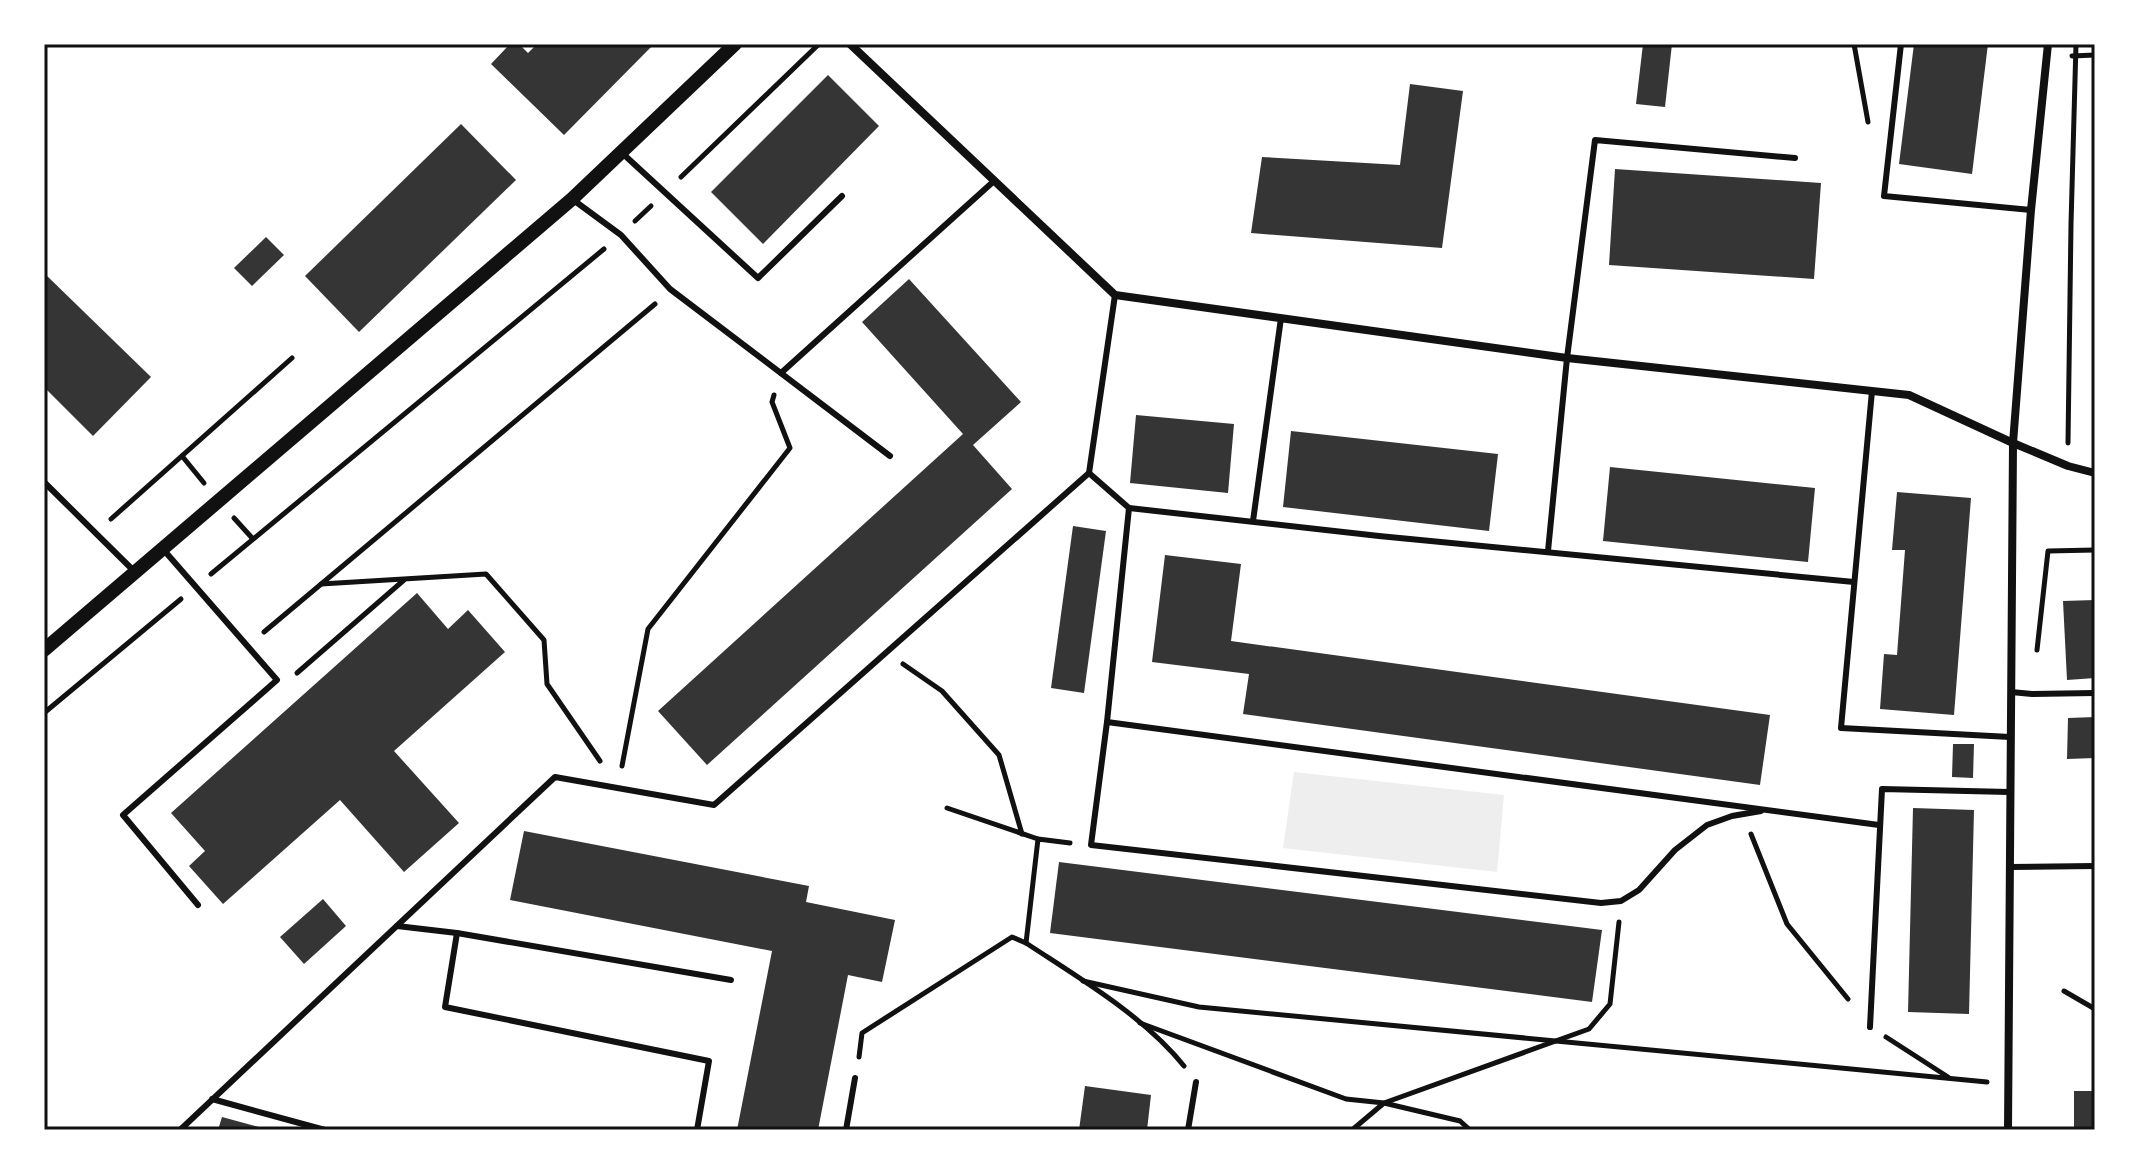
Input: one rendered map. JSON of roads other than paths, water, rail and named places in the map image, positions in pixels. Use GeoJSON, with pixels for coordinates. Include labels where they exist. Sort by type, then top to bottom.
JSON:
{"type":"FeatureCollection","features":[{"type":"Feature","properties":{"kind":"street"},"geometry":{"type":"LineString","coordinates":[[44,650],[572,199],[735,44]]}},
{"type":"Feature","properties":{"kind":"street"},"geometry":{"type":"LineString","coordinates":[[850,44],[1115,295],[1567,358],[1909,395],[2013,443],[2068,466],[2095,473]]}},
{"type":"Feature","properties":{"kind":"street"},"geometry":{"type":"LineString","coordinates":[[2008,1130],[2013,443],[2031,210],[2048,44]]}},
{"type":"Feature","properties":{"kind":"lane"},"geometry":{"type":"LineString","coordinates":[[1901,44],[1884,196],[2031,210]]}},
{"type":"Feature","properties":{"kind":"lane"},"geometry":{"type":"LineString","coordinates":[[1548,551],[1567,358],[1595,140],[1795,158]]}},
{"type":"Feature","properties":{"kind":"lane"},"geometry":{"type":"LineString","coordinates":[[621,152],[758,278],[842,196]]}},
{"type":"Feature","properties":{"kind":"lane"},"geometry":{"type":"LineString","coordinates":[[781,373],[994,181]]}},
{"type":"Feature","properties":{"kind":"lane"},"geometry":{"type":"LineString","coordinates":[[572,199],[621,235],[670,289],[890,456]]}},
{"type":"Feature","properties":{"kind":"lane"},"geometry":{"type":"LineString","coordinates":[[180,1130],[555,777],[714,805],[1089,473],[1115,295]]}},
{"type":"Feature","properties":{"kind":"lane"},"geometry":{"type":"LineString","coordinates":[[1253,521],[1281,318]]}},
{"type":"Feature","properties":{"kind":"lane"},"geometry":{"type":"LineString","coordinates":[[1872,391],[1841,728],[2010,737]]}},
{"type":"Feature","properties":{"kind":"lane"},"geometry":{"type":"LineString","coordinates":[[1089,473],[1129,508],[1379,536],[1854,582]]}},
{"type":"Feature","properties":{"kind":"lane"},"geometry":{"type":"LineString","coordinates":[[44,482],[135,572]]}},
{"type":"Feature","properties":{"kind":"lane"},"geometry":{"type":"LineString","coordinates":[[1129,508],[1091,845],[1601,903],[1621,901],[1639,890],[1675,850],[1707,825],[1761,811]]}},
{"type":"Feature","properties":{"kind":"lane"},"geometry":{"type":"LineString","coordinates":[[162,548],[277,680],[123,815],[198,905]]}},
{"type":"Feature","properties":{"kind":"lane"},"geometry":{"type":"LineString","coordinates":[[2009,692],[2095,693]]}},
{"type":"Feature","properties":{"kind":"lane"},"geometry":{"type":"LineString","coordinates":[[1107,722],[1879,825]]}},
{"type":"Feature","properties":{"kind":"lane"},"geometry":{"type":"LineString","coordinates":[[1870,1027],[1882,789],[2009,792]]}},
{"type":"Feature","properties":{"kind":"lane"},"geometry":{"type":"LineString","coordinates":[[2010,867],[2095,866]]}},
{"type":"Feature","properties":{"kind":"lane"},"geometry":{"type":"LineString","coordinates":[[397,926],[457,933],[731,980]]}},
{"type":"Feature","properties":{"kind":"lane"},"geometry":{"type":"LineString","coordinates":[[457,933],[445,1007],[709,1061],[697,1130]]}},
{"type":"Feature","properties":{"kind":"lane"},"geometry":{"type":"LineString","coordinates":[[846,1130],[855,1078]]}},
{"type":"Feature","properties":{"kind":"lane"},"geometry":{"type":"LineString","coordinates":[[1188,1130],[1196,1082]]}},
{"type":"Feature","properties":{"kind":"lane"},"geometry":{"type":"LineString","coordinates":[[212,1099],[325,1130]]}}]}
